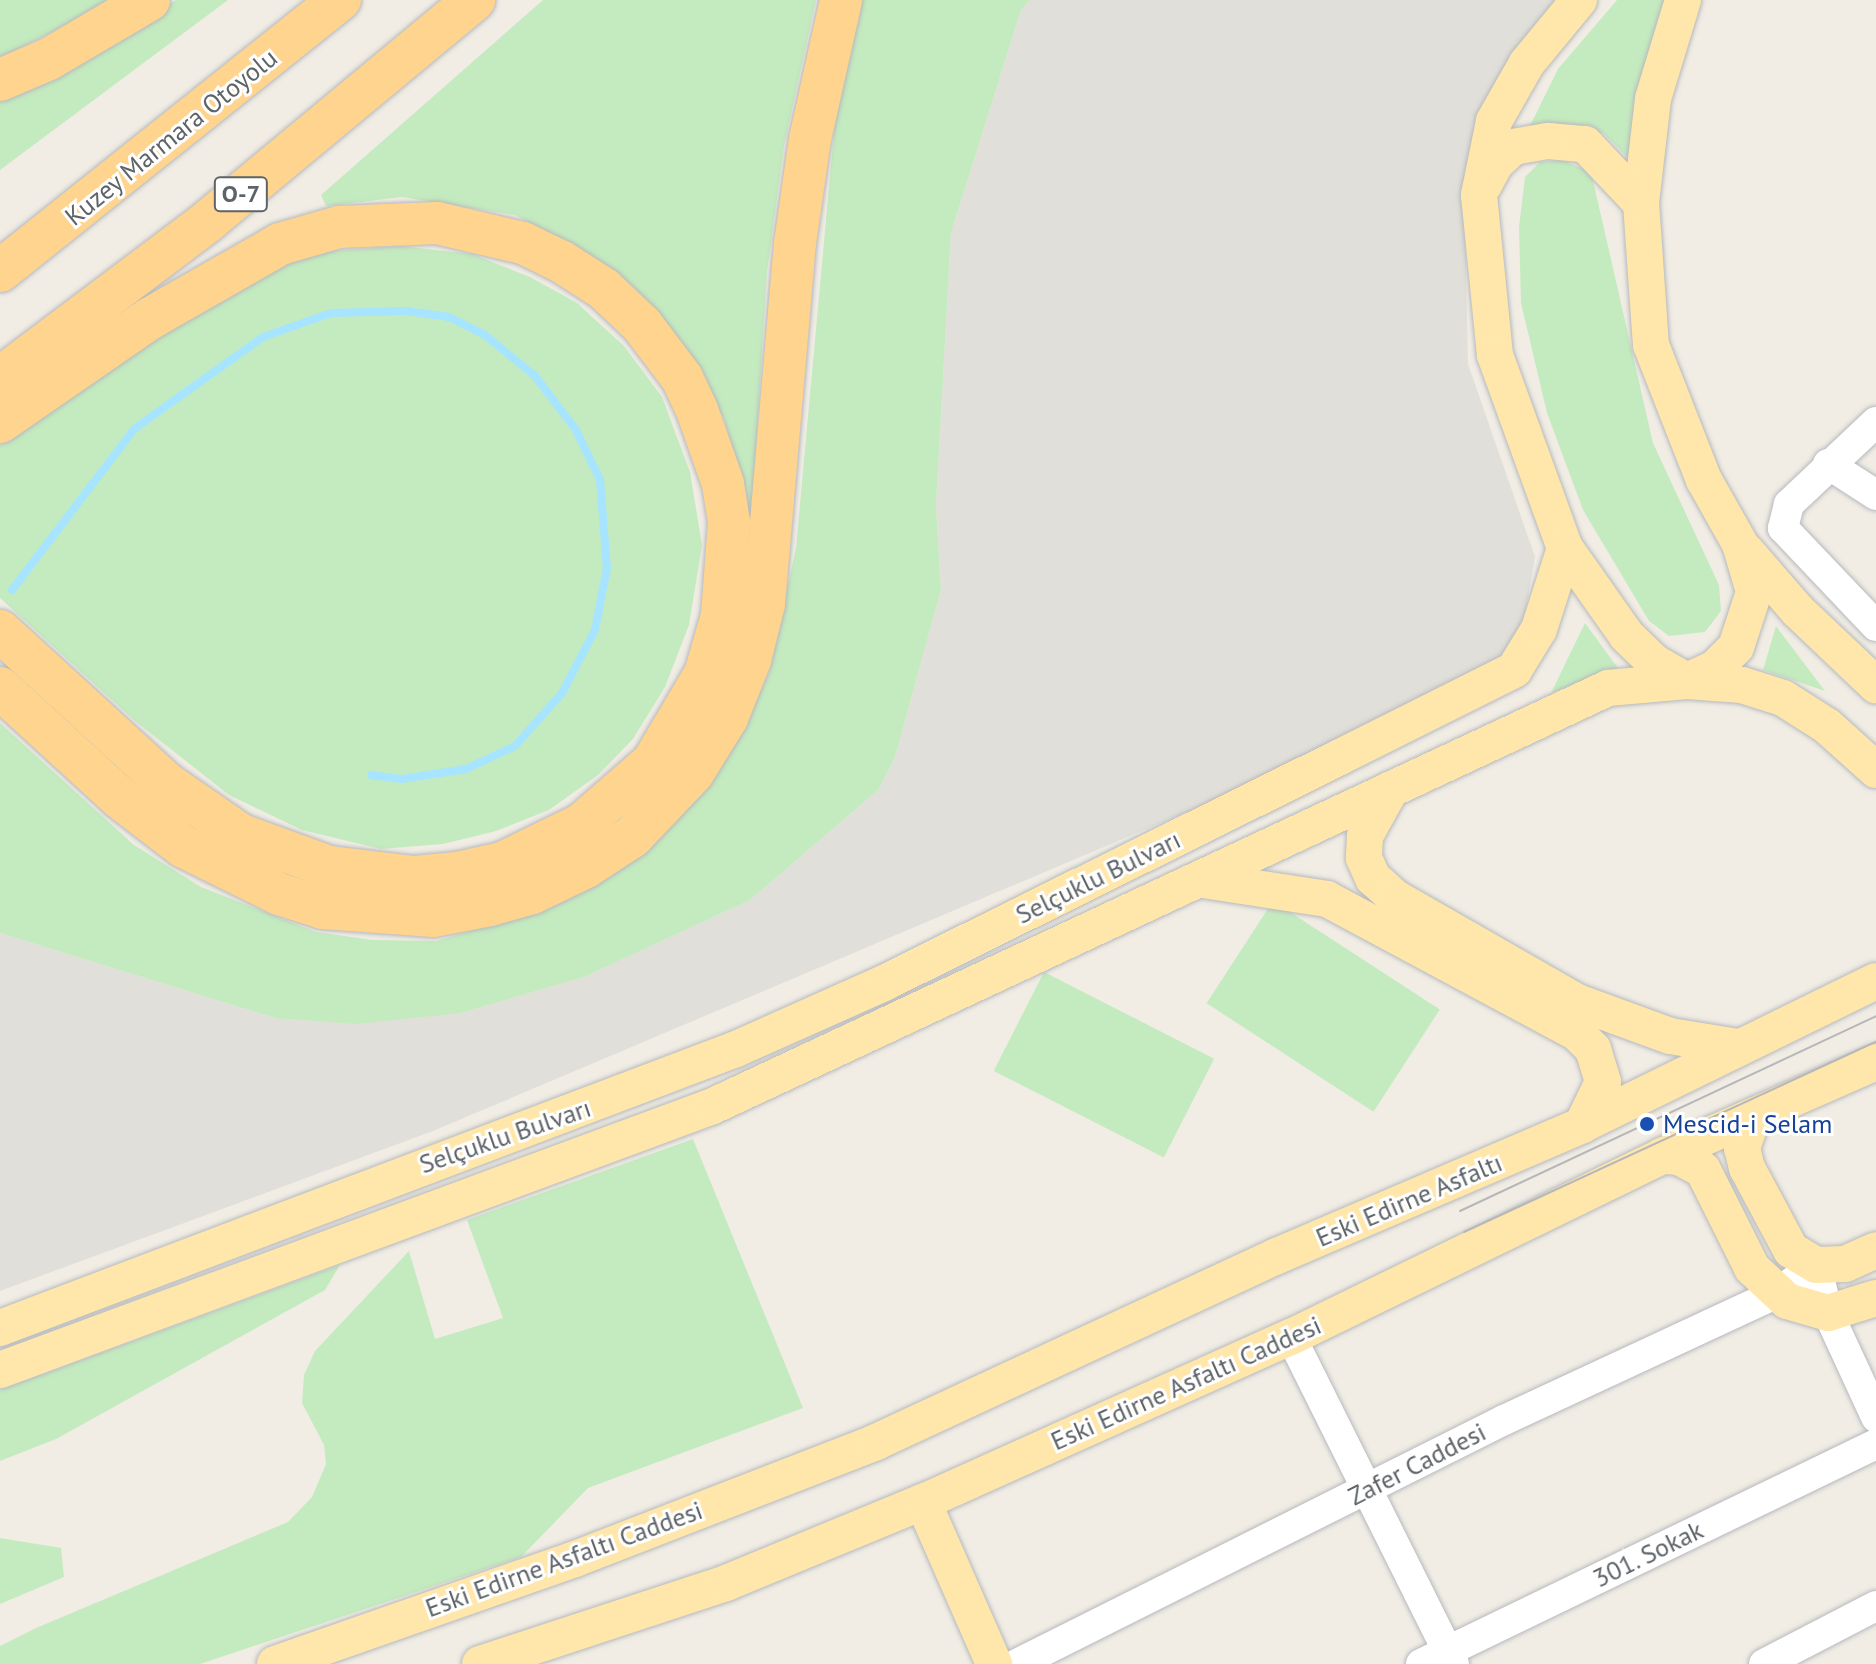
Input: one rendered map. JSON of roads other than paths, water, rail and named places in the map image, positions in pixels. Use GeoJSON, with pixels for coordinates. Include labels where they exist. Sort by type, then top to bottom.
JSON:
{"type":"FeatureCollection","features":[{"type":"Feature","properties":{"kind":"highway"},"geometry":{"type":"LineString","coordinates":[[0,80],[49,59],[149,0]]}},
{"type":"Feature","properties":{"kind":"highway","name":"Kuzey Marmara Otoyolu"},"geometry":{"type":"LineString","coordinates":[[0,271],[340,0]]}},
{"type":"Feature","properties":{"kind":"highway","name":"O-7"},"geometry":{"type":"LineString","coordinates":[[0,378],[208,221],[474,0]]}},
{"type":"Feature","properties":{"kind":"highway"},"geometry":{"type":"LineString","coordinates":[[0,688],[120,798],[184,847],[279,894],[323,908],[434,916],[490,905],[573,874],[632,837],[693,773],[727,718],[761,618],[773,543],[795,243],[810,139],[841,0]]}},
{"type":"Feature","properties":{"kind":"highway"},"geometry":{"type":"LineString","coordinates":[[0,422],[151,318],[280,244],[339,227],[437,223],[523,243],[562,262],[604,289],[642,325],[682,378],[697,410],[723,484],[729,522],[722,616],[705,674],[653,762],[582,824],[502,863],[457,873],[414,877],[329,867],[241,835],[166,783],[0,631]]}},
{"type":"Feature","properties":{"kind":"main road"},"geometry":{"type":"LineString","coordinates":[[1579,0],[1527,63],[1494,121],[1479,195],[1495,355],[1565,548],[1627,636],[1654,662],[1687,681],[1715,668],[1736,647],[1747,625],[1754,592],[1740,544]]}},
{"type":"Feature","properties":{"kind":"main road"},"geometry":{"type":"LineString","coordinates":[[1683,0],[1653,99],[1641,203],[1651,345],[1704,480],[1740,544],[1798,611],[1876,685]]}},
{"type":"Feature","properties":{"kind":"main road"},"geometry":{"type":"LineString","coordinates":[[1479,195],[1495,164],[1513,147],[1548,141],[1585,144],[1641,203]]}},
{"type":"Feature","properties":{"kind":"main road","name":"Selçuklu Bulvarı"},"geometry":{"type":"LineString","coordinates":[[0,1328],[736,1049],[884,983],[1338,758],[1514,670],[1539,629],[1565,548]]}},
{"type":"Feature","properties":{"kind":"main road","name":"Selçuklu Bulvarı"},"geometry":{"type":"LineString","coordinates":[[0,1370],[713,1106],[1203,880],[1608,688],[1687,681],[1742,685],[1783,698],[1827,726],[1876,770]]}},
{"type":"Feature","properties":{"kind":"main road"},"geometry":{"type":"LineString","coordinates":[[1391,789],[1365,836],[1364,858],[1373,878],[1394,897],[1577,1002],[1670,1036],[1738,1047]]}},
{"type":"Feature","properties":{"kind":"main road"},"geometry":{"type":"LineString","coordinates":[[1203,880],[1327,899],[1577,1033],[1593,1049],[1603,1082],[1582,1125]]}},
{"type":"Feature","properties":{"kind":"main road","name":"Eski Edirne Asfaltı"},"geometry":{"type":"LineString","coordinates":[[939,1413],[1277,1256],[1582,1125],[1876,981]]}},
{"type":"Feature","properties":{"kind":"main road","name":"Eski Edirne Asfaltı Caddesi"},"geometry":{"type":"LineString","coordinates":[[480,1664],[726,1583],[923,1502],[1291,1337],[1662,1156],[1876,1062]]}},
{"type":"Feature","properties":{"kind":"main road"},"geometry":{"type":"LineString","coordinates":[[1752,1119],[1742,1148],[1747,1168],[1776,1231],[1791,1250],[1816,1265],[1845,1264],[1876,1250]]}},
{"type":"Feature","properties":{"kind":"main road"},"geometry":{"type":"LineString","coordinates":[[1662,1156],[1679,1157],[1703,1170],[1752,1268],[1777,1293],[1828,1313],[1876,1298]]}},
{"type":"Feature","properties":{"kind":"main road","name":"Eski Edirne Asfaltı Caddesi"},"geometry":{"type":"LineString","coordinates":[[275,1664],[575,1559],[939,1413]]}},
{"type":"Feature","properties":{"kind":"main road"},"geometry":{"type":"LineString","coordinates":[[923,1502],[994,1664]]}},
{"type":"Feature","properties":{"kind":"street"},"geometry":{"type":"LineString","coordinates":[[1876,422],[1789,504],[1783,528],[1876,626]]}},
{"type":"Feature","properties":{"kind":"street"},"geometry":{"type":"LineString","coordinates":[[1828,464],[1876,495]]}},
{"type":"Feature","properties":{"kind":"street"},"geometry":{"type":"LineString","coordinates":[[1816,1265],[1828,1313],[1876,1417]]}},
{"type":"Feature","properties":{"kind":"street","name":"Zafer Caddesi"},"geometry":{"type":"LineString","coordinates":[[1017,1664],[1367,1490],[1777,1293],[1816,1265]]}},
{"type":"Feature","properties":{"kind":"street"},"geometry":{"type":"LineString","coordinates":[[1291,1337],[1367,1490],[1441,1660]]}},
{"type":"Feature","properties":{"kind":"street","name":"301. Sokak"},"geometry":{"type":"LineString","coordinates":[[1441,1660],[1876,1444]]}},
{"type":"Feature","properties":{"kind":"street"},"geometry":{"type":"LineString","coordinates":[[1764,1664],[1876,1606]]}},
{"type":"Feature","properties":{"kind":"waterway"},"geometry":{"type":"LineString","coordinates":[[12,590],[134,429],[263,337],[331,313],[407,311],[449,317],[485,335],[535,376],[576,430],[600,480],[607,568],[595,630],[562,693],[515,746],[466,769],[402,779],[371,775]]}},
{"type":"Feature","properties":{"kind":"tram line"},"geometry":{"type":"LineString","coordinates":[[1460,1211],[1876,1016]]}},
{"type":"Feature","properties":{"kind":"tram line"},"geometry":{"type":"LineString","coordinates":[[1464,1232],[1876,1042]]}},
{"type":"Feature","properties":{"kind":"place","name":"Mescid-i Selam"},"geometry":{"type":"Point","coordinates":[1647,1124]}}]}
